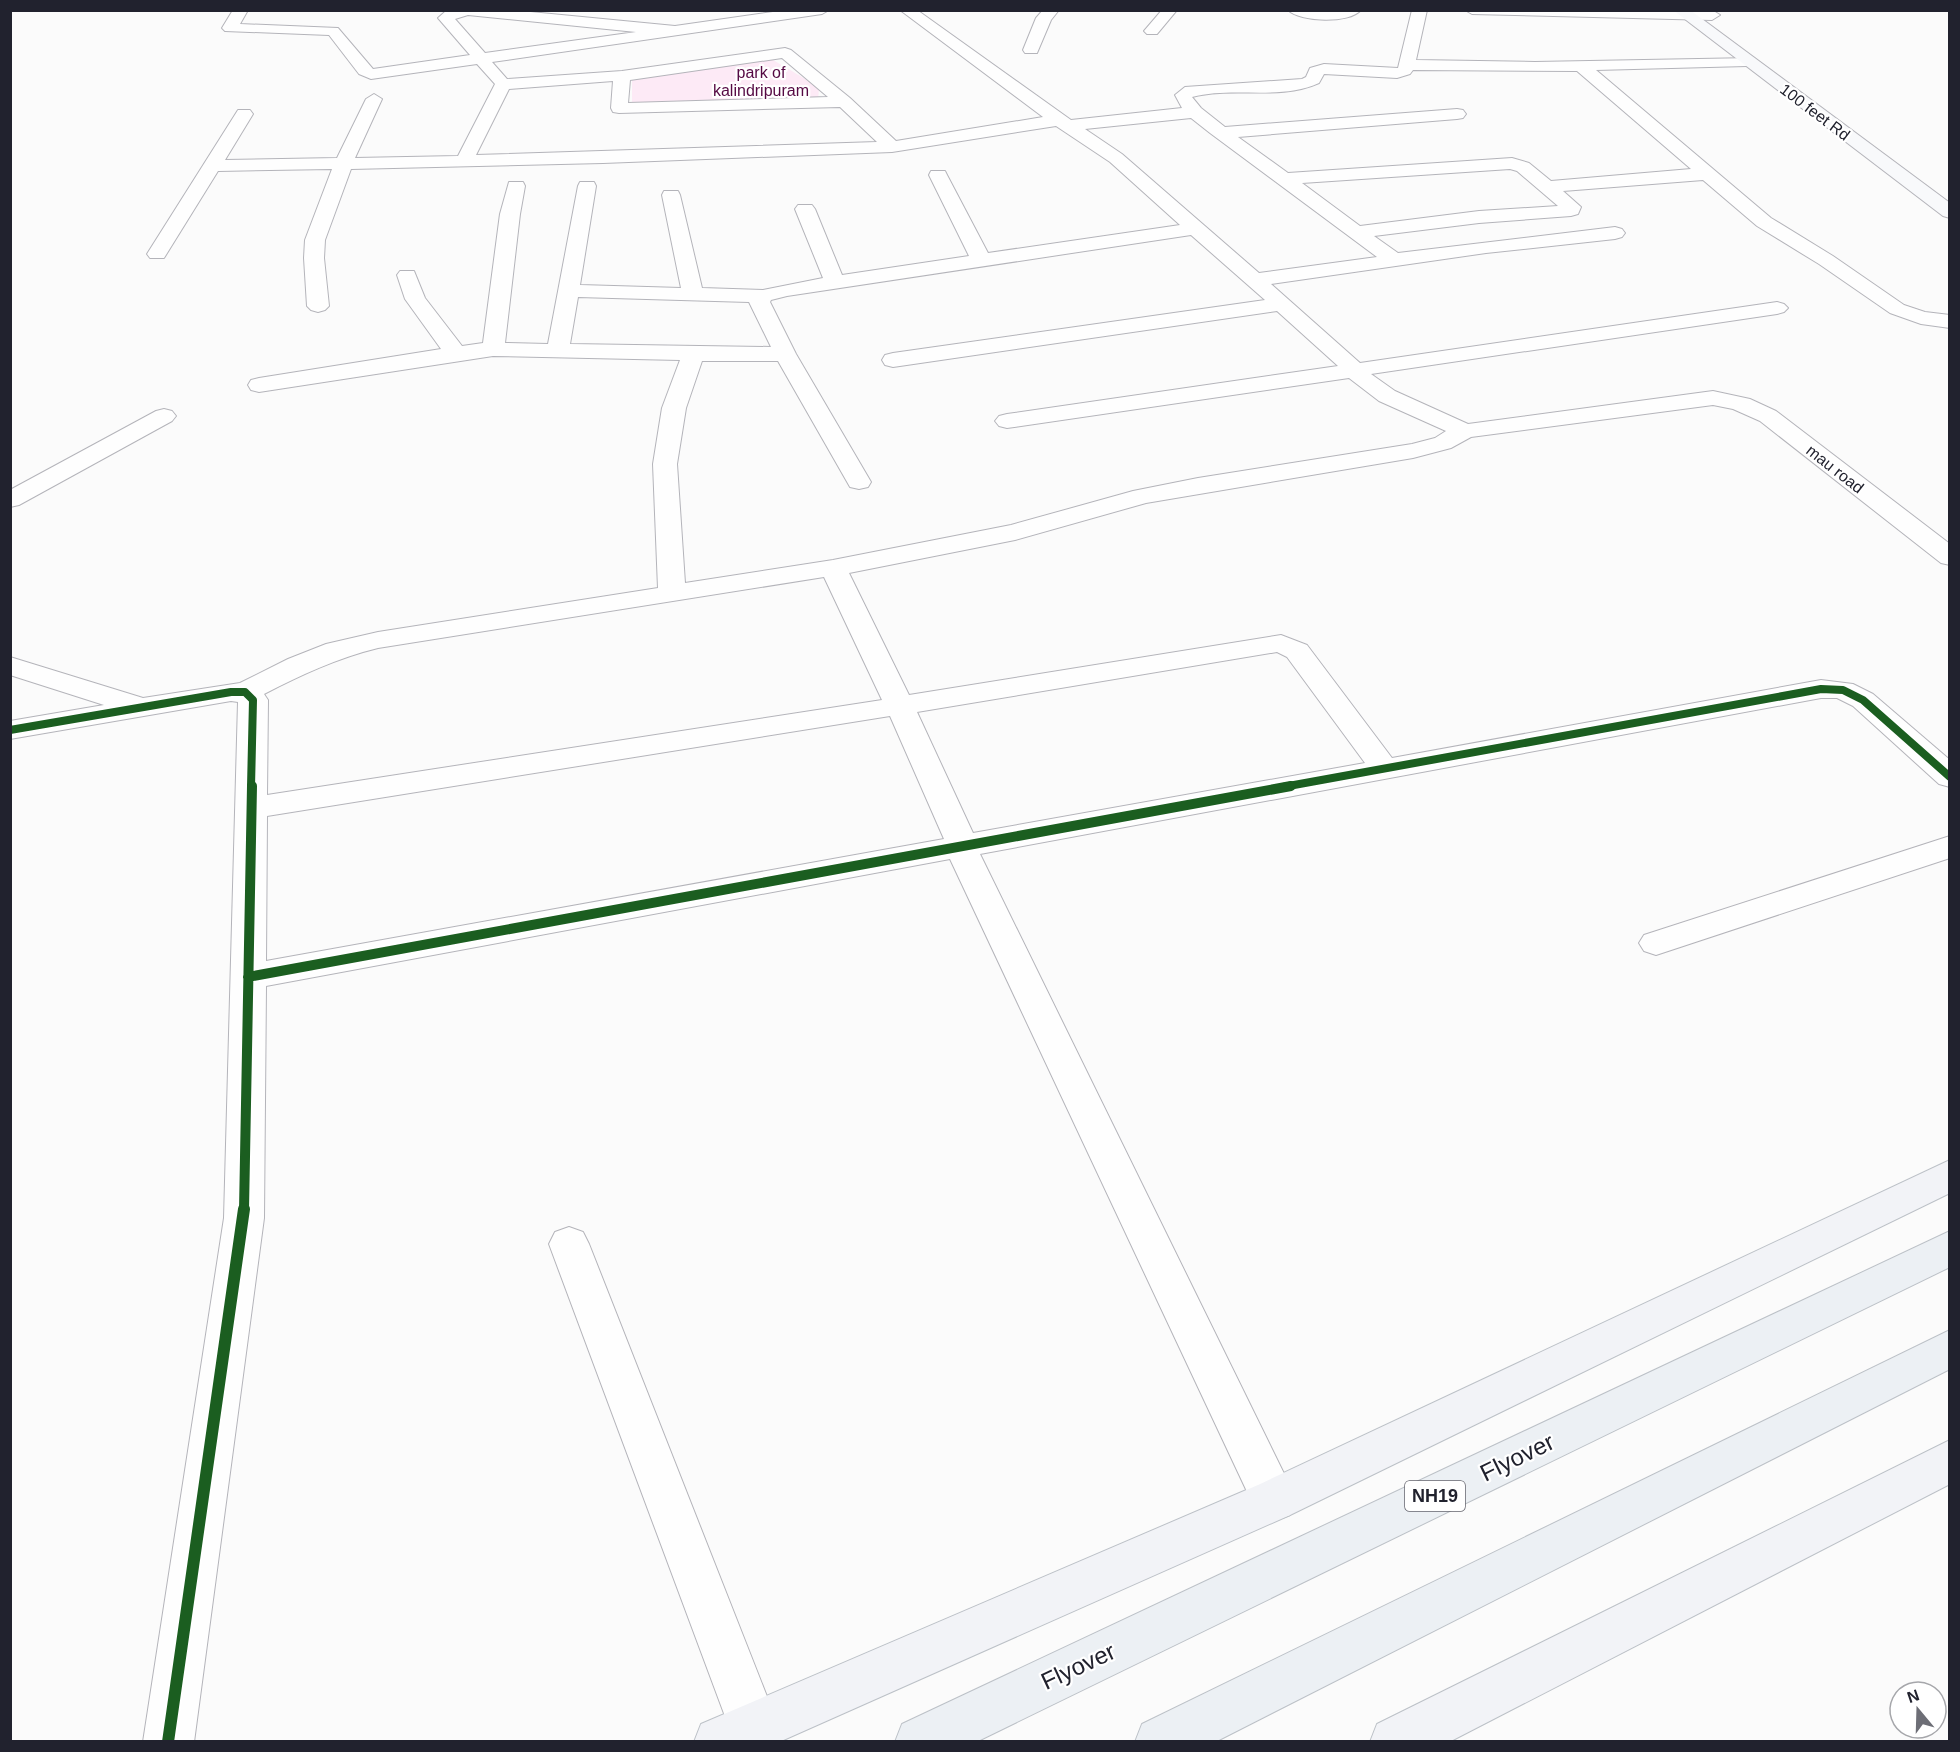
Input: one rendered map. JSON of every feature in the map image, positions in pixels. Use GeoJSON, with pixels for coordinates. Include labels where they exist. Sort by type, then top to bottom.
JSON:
{"type":"FeatureCollection","features":[{"type":"Feature","properties":{"kind":"highway","name":"Flyover"},"geometry":{"type":"LineString","coordinates":[[920,1742],[1950,1248]]}},
{"type":"Feature","properties":{"kind":"highway"},"geometry":{"type":"LineString","coordinates":[[1160,1742],[1950,1348]]}},
{"type":"Feature","properties":{"kind":"main road","name":"100 feet Rd"},"geometry":{"type":"LineString","coordinates":[[1683,13],[1950,212]]}},
{"type":"Feature","properties":{"kind":"main road"},"geometry":{"type":"LineString","coordinates":[[1709,13],[1798,77]]}},
{"type":"Feature","properties":{"kind":"main road"},"geometry":{"type":"LineString","coordinates":[[737,1734],[1274,1500],[1950,1175]]}},
{"type":"Feature","properties":{"kind":"main road"},"geometry":{"type":"LineString","coordinates":[[1395,1742],[1950,1461]]}},
{"type":"Feature","properties":{"kind":"street"},"geometry":{"type":"LineString","coordinates":[[241,10],[230,28],[333,31],[365,71],[371,74],[822,10]]}},
{"type":"Feature","properties":{"kind":"street"},"geometry":{"type":"LineString","coordinates":[[728,10],[844,102],[892,147]]}},
{"type":"Feature","properties":{"kind":"street"},"geometry":{"type":"LineString","coordinates":[[907,10],[1063,123],[1116,158],[1282,304],[1365,381],[1387,396],[1466,431]]}},
{"type":"Feature","properties":{"kind":"street"},"geometry":{"type":"LineString","coordinates":[[1031,50],[1044,18],[1052,10]]}},
{"type":"Feature","properties":{"kind":"street"},"geometry":{"type":"LineString","coordinates":[[1152,31],[1170,10]]}},
{"type":"Feature","properties":{"kind":"street"},"geometry":{"type":"LineString","coordinates":[[1295,10],[1339,15],[1347,15],[1354,10]]}},
{"type":"Feature","properties":{"kind":"street"},"geometry":{"type":"LineString","coordinates":[[1393,259],[1222,133],[1196,112],[1183,95],[1191,91],[1296,85],[1313,80],[1316,71],[1324,69],[1397,73],[1404,71],[1420,10]]}},
{"type":"Feature","properties":{"kind":"street"},"geometry":{"type":"LineString","coordinates":[[1472,10],[1709,13]]}},
{"type":"Feature","properties":{"kind":"street"},"geometry":{"type":"LineString","coordinates":[[503,84],[446,18],[448,15],[468,11],[676,32]]}},
{"type":"Feature","properties":{"kind":"street"},"geometry":{"type":"LineString","coordinates":[[503,84],[622,76],[785,53]]}},
{"type":"Feature","properties":{"kind":"street"},"geometry":{"type":"LineString","coordinates":[[1407,65],[1497,68],[1582,67],[1746,61]]}},
{"type":"Feature","properties":{"kind":"street"},"geometry":{"type":"LineString","coordinates":[[1582,67],[1764,222],[1826,260],[1897,309],[1921,318],[1950,322]]}},
{"type":"Feature","properties":{"kind":"street"},"geometry":{"type":"LineString","coordinates":[[603,158],[619,108],[622,76]]}},
{"type":"Feature","properties":{"kind":"street"},"geometry":{"type":"LineString","coordinates":[[464,162],[503,84]]}},
{"type":"Feature","properties":{"kind":"street"},"geometry":{"type":"LineString","coordinates":[[318,306],[314,258],[315,240],[343,165],[374,99]]}},
{"type":"Feature","properties":{"kind":"street"},"geometry":{"type":"LineString","coordinates":[[619,108],[844,102]]}},
{"type":"Feature","properties":{"kind":"street"},"geometry":{"type":"LineString","coordinates":[[212,166],[464,162],[892,147],[1063,123],[1196,112]]}},
{"type":"Feature","properties":{"kind":"street"},"geometry":{"type":"LineString","coordinates":[[157,254],[244,114]]}},
{"type":"Feature","properties":{"kind":"street"},"geometry":{"type":"LineString","coordinates":[[1222,133],[1457,114]]}},
{"type":"Feature","properties":{"kind":"street"},"geometry":{"type":"LineString","coordinates":[[1285,179],[1512,163],[1523,167],[1571,210],[1414,224],[1358,232]]}},
{"type":"Feature","properties":{"kind":"street"},"geometry":{"type":"LineString","coordinates":[[1547,187],[1707,174]]}},
{"type":"Feature","properties":{"kind":"street"},"geometry":{"type":"LineString","coordinates":[[939,175],[982,262]]}},
{"type":"Feature","properties":{"kind":"street"},"geometry":{"type":"LineString","coordinates":[[493,350],[510,214],[516,186]]}},
{"type":"Feature","properties":{"kind":"street"},"geometry":{"type":"LineString","coordinates":[[558,350],[587,186]]}},
{"type":"Feature","properties":{"kind":"street"},"geometry":{"type":"LineString","coordinates":[[671,195],[693,294]]}},
{"type":"Feature","properties":{"kind":"street"},"geometry":{"type":"LineString","coordinates":[[805,209],[835,283]]}},
{"type":"Feature","properties":{"kind":"street"},"geometry":{"type":"LineString","coordinates":[[568,291],[764,296],[785,290],[1196,228]]}},
{"type":"Feature","properties":{"kind":"street"},"geometry":{"type":"LineString","coordinates":[[1255,280],[1393,259],[1615,233]]}},
{"type":"Feature","properties":{"kind":"street"},"geometry":{"type":"LineString","coordinates":[[407,275],[415,299],[456,353]]}},
{"type":"Feature","properties":{"kind":"street"},"geometry":{"type":"LineString","coordinates":[[764,296],[759,303],[784,354],[859,482]]}},
{"type":"Feature","properties":{"kind":"street"},"geometry":{"type":"LineString","coordinates":[[893,360],[1282,304]]}},
{"type":"Feature","properties":{"kind":"street"},"geometry":{"type":"LineString","coordinates":[[1007,422],[1777,309]]}},
{"type":"Feature","properties":{"kind":"street"},"geometry":{"type":"LineString","coordinates":[[260,385],[456,353],[493,350],[784,354]]}},
{"type":"Feature","properties":{"kind":"street"},"geometry":{"type":"LineString","coordinates":[[672,593],[665,464],[674,408],[693,354]]}},
{"type":"Feature","properties":{"kind":"street","name":"mau road"},"geometry":{"type":"LineString","coordinates":[[1466,431],[1713,398],[1754,407],[1950,557]]}},
{"type":"Feature","properties":{"kind":"street"},"geometry":{"type":"LineString","coordinates":[[10,500],[164,416]]}},
{"type":"Feature","properties":{"kind":"street"},"geometry":{"type":"LineString","coordinates":[[10,730],[231,692],[245,692],[298,665],[327,654],[378,640],[833,568],[1015,532],[1153,494],[1413,451],[1443,443],[1466,431]]}},
{"type":"Feature","properties":{"kind":"street"},"geometry":{"type":"LineString","coordinates":[[833,568],[962,844],[960,847],[1274,1500]]}},
{"type":"Feature","properties":{"kind":"street"},"geometry":{"type":"LineString","coordinates":[[251,808],[899,706],[1263,644],[1281,643],[1298,651],[1385,769]]}},
{"type":"Feature","properties":{"kind":"street"},"geometry":{"type":"LineString","coordinates":[[10,665],[139,707]]}},
{"type":"Feature","properties":{"kind":"street"},"geometry":{"type":"LineString","coordinates":[[248,977],[1821,689],[1844,690],[1863,700],[1950,777]]}},
{"type":"Feature","properties":{"kind":"street"},"geometry":{"type":"LineString","coordinates":[[168,1742],[244,1218],[253,700],[245,692]]}},
{"type":"Feature","properties":{"kind":"street"},"geometry":{"type":"LineString","coordinates":[[1656,943],[1950,847]]}},
{"type":"Feature","properties":{"kind":"street"},"geometry":{"type":"LineString","coordinates":[[569,1244],[737,1734]]}},
{"type":"Feature","properties":{"kind":"green space","name":"park of kalindripuram"},"geometry":{"type":"Polygon","coordinates":[[[768,57],[819,87],[818,102],[632,106],[632,77],[768,57]]]}},
{"type":"Feature","properties":{"kind":"cycle path"},"geometry":{"type":"LineString","coordinates":[[248,977],[1821,689],[1843,690],[1863,700],[1950,777]]}},
{"type":"Feature","properties":{"kind":"cycle path"},"geometry":{"type":"LineString","coordinates":[[10,730],[231,692],[245,692],[253,700],[244,1218],[168,1742]]}}]}
